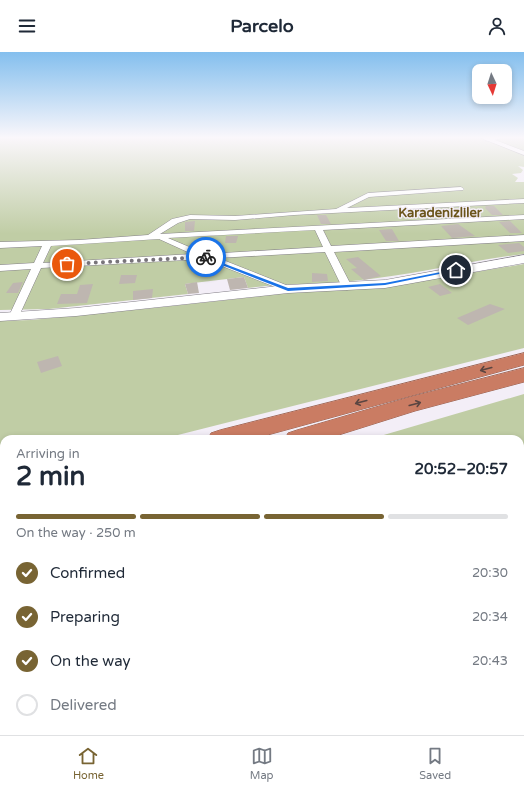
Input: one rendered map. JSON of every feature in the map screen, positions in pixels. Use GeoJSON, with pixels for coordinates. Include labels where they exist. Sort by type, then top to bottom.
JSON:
{"type":"FeatureCollection","features":[{"type":"Feature","properties":{"kind":"highway"},"geometry":{"type":"LineString","coordinates":[[235,435],[524,359]]}},
{"type":"Feature","properties":{"kind":"highway"},"geometry":{"type":"LineString","coordinates":[[310,435],[410,405],[524,375]]}},
{"type":"Feature","properties":{"kind":"main road"},"geometry":{"type":"LineString","coordinates":[[346,285],[379,281],[482,262],[524,256]]}},
{"type":"Feature","properties":{"kind":"main road"},"geometry":{"type":"LineString","coordinates":[[0,313],[10,315],[76,312],[284,288],[400,282],[471,267],[524,259]]}},
{"type":"Feature","properties":{"kind":"street"},"geometry":{"type":"LineString","coordinates":[[336,211],[368,195],[432,194],[461,189]]}},
{"type":"Feature","properties":{"kind":"street"},"geometry":{"type":"LineString","coordinates":[[432,194],[463,220],[490,239]]}},
{"type":"Feature","properties":{"kind":"street"},"geometry":{"type":"LineString","coordinates":[[416,207],[432,194]]}},
{"type":"Feature","properties":{"kind":"street"},"geometry":{"type":"LineString","coordinates":[[148,237],[175,221],[190,217],[235,218],[306,212],[524,201]]}},
{"type":"Feature","properties":{"kind":"street"},"geometry":{"type":"LineString","coordinates":[[377,209],[409,244]]}},
{"type":"Feature","properties":{"kind":"street"},"geometry":{"type":"LineString","coordinates":[[278,231],[279,223],[282,220],[306,212]]}},
{"type":"Feature","properties":{"kind":"street"},"geometry":{"type":"LineString","coordinates":[[0,268],[205,256],[278,231],[463,220],[524,218]]}},
{"type":"Feature","properties":{"kind":"street"},"geometry":{"type":"LineString","coordinates":[[318,229],[346,285]]}},
{"type":"Feature","properties":{"kind":"street"},"geometry":{"type":"LineString","coordinates":[[163,236],[163,239],[169,242],[284,288]]}},
{"type":"Feature","properties":{"kind":"street"},"geometry":{"type":"LineString","coordinates":[[0,245],[79,243],[163,236],[328,249],[524,238]]}},
{"type":"Feature","properties":{"kind":"street"},"geometry":{"type":"LineString","coordinates":[[10,315],[38,266],[48,243]]}},
{"type":"Feature","properties":{"kind":"green space"},"geometry":{"type":"Polygon","coordinates":[[[0,170],[523,170],[521,173],[512,174],[518,178],[515,182],[524,182],[524,254],[374,279],[248,288],[244,277],[185,284],[188,294],[49,309],[0,310],[0,170]]]}},
{"type":"Feature","properties":{"kind":"green space"},"geometry":{"type":"Polygon","coordinates":[[[524,264],[524,348],[178,435],[0,435],[0,321],[31,320],[289,293],[386,287],[524,264]]]}},
{"type":"Feature","properties":{"kind":"green space"},"geometry":{"type":"Polygon","coordinates":[[[524,394],[524,435],[384,435],[524,394]]]}},
{"type":"Feature","properties":{"kind":"building"},"geometry":{"type":"Polygon","coordinates":[[[486,206],[494,206],[503,215],[492,215],[485,208],[486,206]]]}},
{"type":"Feature","properties":{"kind":"building"},"geometry":{"type":"Polygon","coordinates":[[[317,215],[326,215],[331,224],[321,224],[317,215]]]}},
{"type":"Feature","properties":{"kind":"building"},"geometry":{"type":"Polygon","coordinates":[[[195,221],[194,231],[185,231],[185,222],[195,221]]]}},
{"type":"Feature","properties":{"kind":"building"},"geometry":{"type":"Polygon","coordinates":[[[510,221],[522,233],[510,233],[499,222],[510,221]]]}},
{"type":"Feature","properties":{"kind":"building"},"geometry":{"type":"Polygon","coordinates":[[[458,224],[475,236],[452,238],[441,226],[458,224]]]}},
{"type":"Feature","properties":{"kind":"building"},"geometry":{"type":"Polygon","coordinates":[[[392,229],[399,241],[386,241],[379,230],[392,229]]]}},
{"type":"Feature","properties":{"kind":"building"},"geometry":{"type":"Polygon","coordinates":[[[226,236],[238,236],[236,243],[225,243],[226,236]]]}},
{"type":"Feature","properties":{"kind":"building"},"geometry":{"type":"Polygon","coordinates":[[[519,243],[524,247],[524,251],[508,253],[498,245],[519,243]]]}},
{"type":"Feature","properties":{"kind":"building"},"geometry":{"type":"Polygon","coordinates":[[[358,257],[381,276],[364,280],[351,269],[357,268],[346,259],[358,257]]]}},
{"type":"Feature","properties":{"kind":"building"},"geometry":{"type":"Polygon","coordinates":[[[312,273],[327,274],[328,281],[312,282],[312,273]]]}},
{"type":"Feature","properties":{"kind":"building"},"geometry":{"type":"Polygon","coordinates":[[[121,275],[137,275],[135,283],[119,284],[121,275]]]}},
{"type":"Feature","properties":{"kind":"building"},"geometry":{"type":"Polygon","coordinates":[[[244,277],[248,288],[230,290],[227,279],[244,277]]]}},
{"type":"Feature","properties":{"kind":"building"},"geometry":{"type":"Polygon","coordinates":[[[23,282],[18,293],[6,293],[13,283],[23,282]]]}},
{"type":"Feature","properties":{"kind":"building"},"geometry":{"type":"Polygon","coordinates":[[[197,282],[199,293],[188,294],[185,284],[197,282]]]}},
{"type":"Feature","properties":{"kind":"building"},"geometry":{"type":"Polygon","coordinates":[[[93,284],[87,303],[57,304],[61,294],[77,294],[80,285],[93,284]]]}},
{"type":"Feature","properties":{"kind":"building"},"geometry":{"type":"Polygon","coordinates":[[[440,284],[452,293],[440,296],[428,287],[440,284]]]}},
{"type":"Feature","properties":{"kind":"building"},"geometry":{"type":"Polygon","coordinates":[[[153,289],[152,298],[133,300],[133,291],[153,289]]]}},
{"type":"Feature","properties":{"kind":"building"},"geometry":{"type":"Polygon","coordinates":[[[490,304],[505,309],[468,325],[457,318],[490,304]]]}},
{"type":"Feature","properties":{"kind":"building"},"geometry":{"type":"Polygon","coordinates":[[[58,356],[62,366],[41,373],[37,362],[58,356]]]}},
{"type":"Feature","properties":{"kind":"way so far"},"geometry":{"type":"LineString","coordinates":[[67,264],[206,257]]}},
{"type":"Feature","properties":{"kind":"district","name":"Karadenizliler"},"geometry":{"type":"Point","coordinates":[440,212]}},
{"type":"Feature","properties":{"kind":"route"},"geometry":{"type":"LineString","coordinates":[[206,257],[288,289],[356,287],[385,284],[456,270]]}}]}
